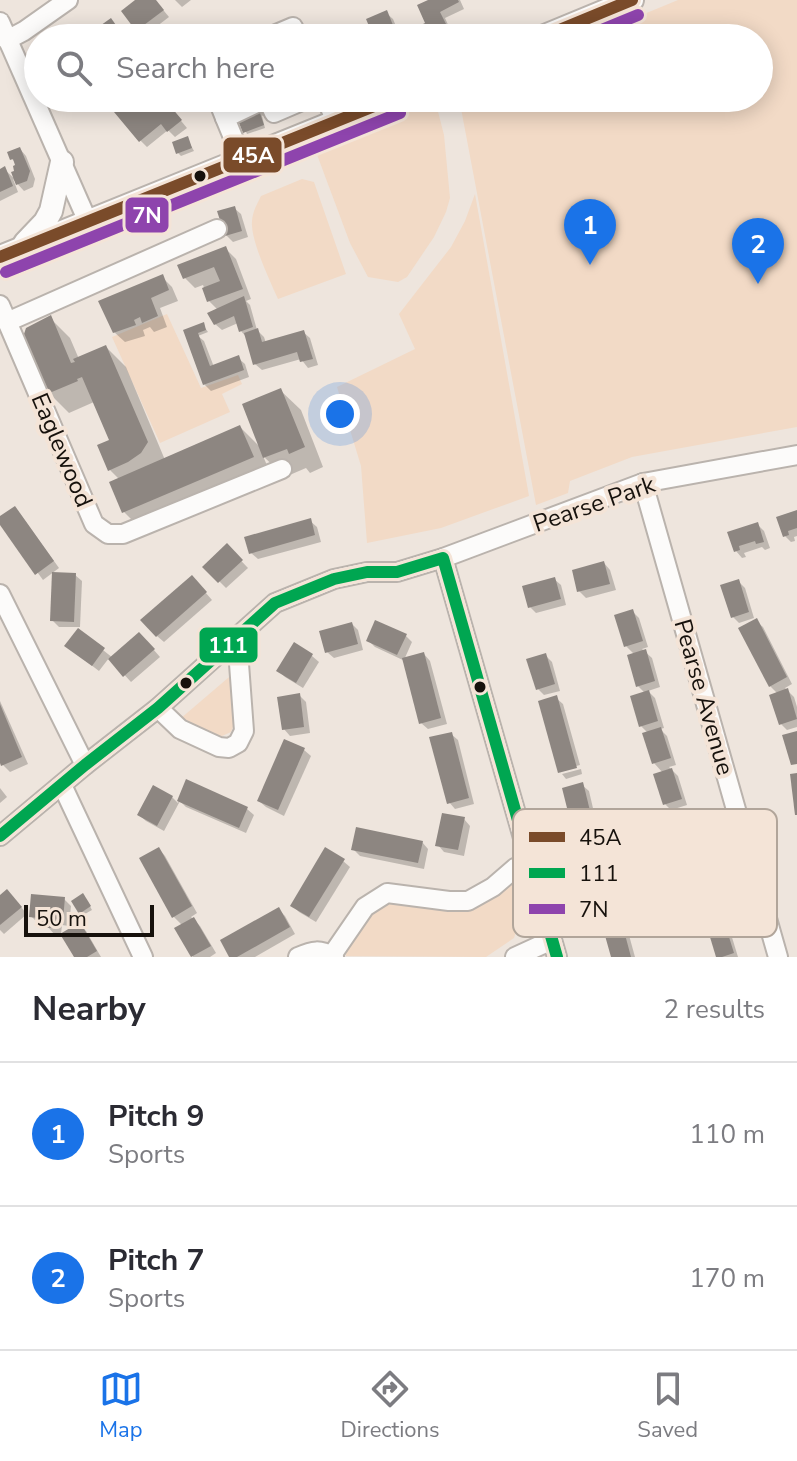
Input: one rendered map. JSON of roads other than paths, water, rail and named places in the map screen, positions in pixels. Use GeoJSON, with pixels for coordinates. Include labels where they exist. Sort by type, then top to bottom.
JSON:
{"type":"FeatureCollection","features":[{"type":"Feature","properties":{"kind":"main road"},"geometry":{"type":"LineString","coordinates":[[574,24],[632,0]]}},
{"type":"Feature","properties":{"kind":"main road"},"geometry":{"type":"LineString","coordinates":[[9,254],[360,112]]}},
{"type":"Feature","properties":{"kind":"main road"},"geometry":{"type":"LineString","coordinates":[[9,254],[45,222],[51,211],[62,162]]}},
{"type":"Feature","properties":{"kind":"street"},"geometry":{"type":"LineString","coordinates":[[34,24],[68,0]]}},
{"type":"Feature","properties":{"kind":"street"},"geometry":{"type":"LineString","coordinates":[[4,31],[24,76]]}},
{"type":"Feature","properties":{"kind":"street"},"geometry":{"type":"LineString","coordinates":[[40,112],[88,222]]}},
{"type":"Feature","properties":{"kind":"street"},"geometry":{"type":"LineString","coordinates":[[223,112],[242,159]]}},
{"type":"Feature","properties":{"kind":"street"},"geometry":{"type":"LineString","coordinates":[[225,118],[238,112]]}},
{"type":"Feature","properties":{"kind":"street"},"geometry":{"type":"LineString","coordinates":[[332,112],[336,122]]}},
{"type":"Feature","properties":{"kind":"street","name":"Eaglewood"},"geometry":{"type":"LineString","coordinates":[[217,229],[3,314],[94,524],[108,534],[123,534],[282,469]]}},
{"type":"Feature","properties":{"kind":"street","name":"Pearse Park"},"geometry":{"type":"LineString","coordinates":[[0,836],[158,708],[275,603],[334,579],[367,572],[397,572],[443,558],[643,483],[797,455]]}},
{"type":"Feature","properties":{"kind":"street","name":"Pearse Avenue"},"geometry":{"type":"LineString","coordinates":[[643,483],[736,809]]}},
{"type":"Feature","properties":{"kind":"street"},"geometry":{"type":"LineString","coordinates":[[443,558],[515,809]]}},
{"type":"Feature","properties":{"kind":"street"},"geometry":{"type":"LineString","coordinates":[[0,594],[85,765]]}},
{"type":"Feature","properties":{"kind":"street"},"geometry":{"type":"LineString","coordinates":[[158,708],[180,729],[219,747],[229,748],[238,743],[244,731],[237,637]]}},
{"type":"Feature","properties":{"kind":"street"},"geometry":{"type":"LineString","coordinates":[[62,785],[143,957]]}},
{"type":"Feature","properties":{"kind":"street"},"geometry":{"type":"LineString","coordinates":[[298,957],[312,950],[333,956],[365,907],[387,893],[468,901],[493,887],[513,870]]}},
{"type":"Feature","properties":{"kind":"street","name":"Pearse Avenue"},"geometry":{"type":"LineString","coordinates":[[772,937],[778,957]]}},
{"type":"Feature","properties":{"kind":"street"},"geometry":{"type":"LineString","coordinates":[[515,957],[554,948]]}},
{"type":"Feature","properties":{"kind":"place","name":"Pitch 9"},"geometry":{"type":"Point","coordinates":[590,265]}},
{"type":"Feature","properties":{"kind":"place","name":"Pitch 7"},"geometry":{"type":"Point","coordinates":[758,284]}}]}
